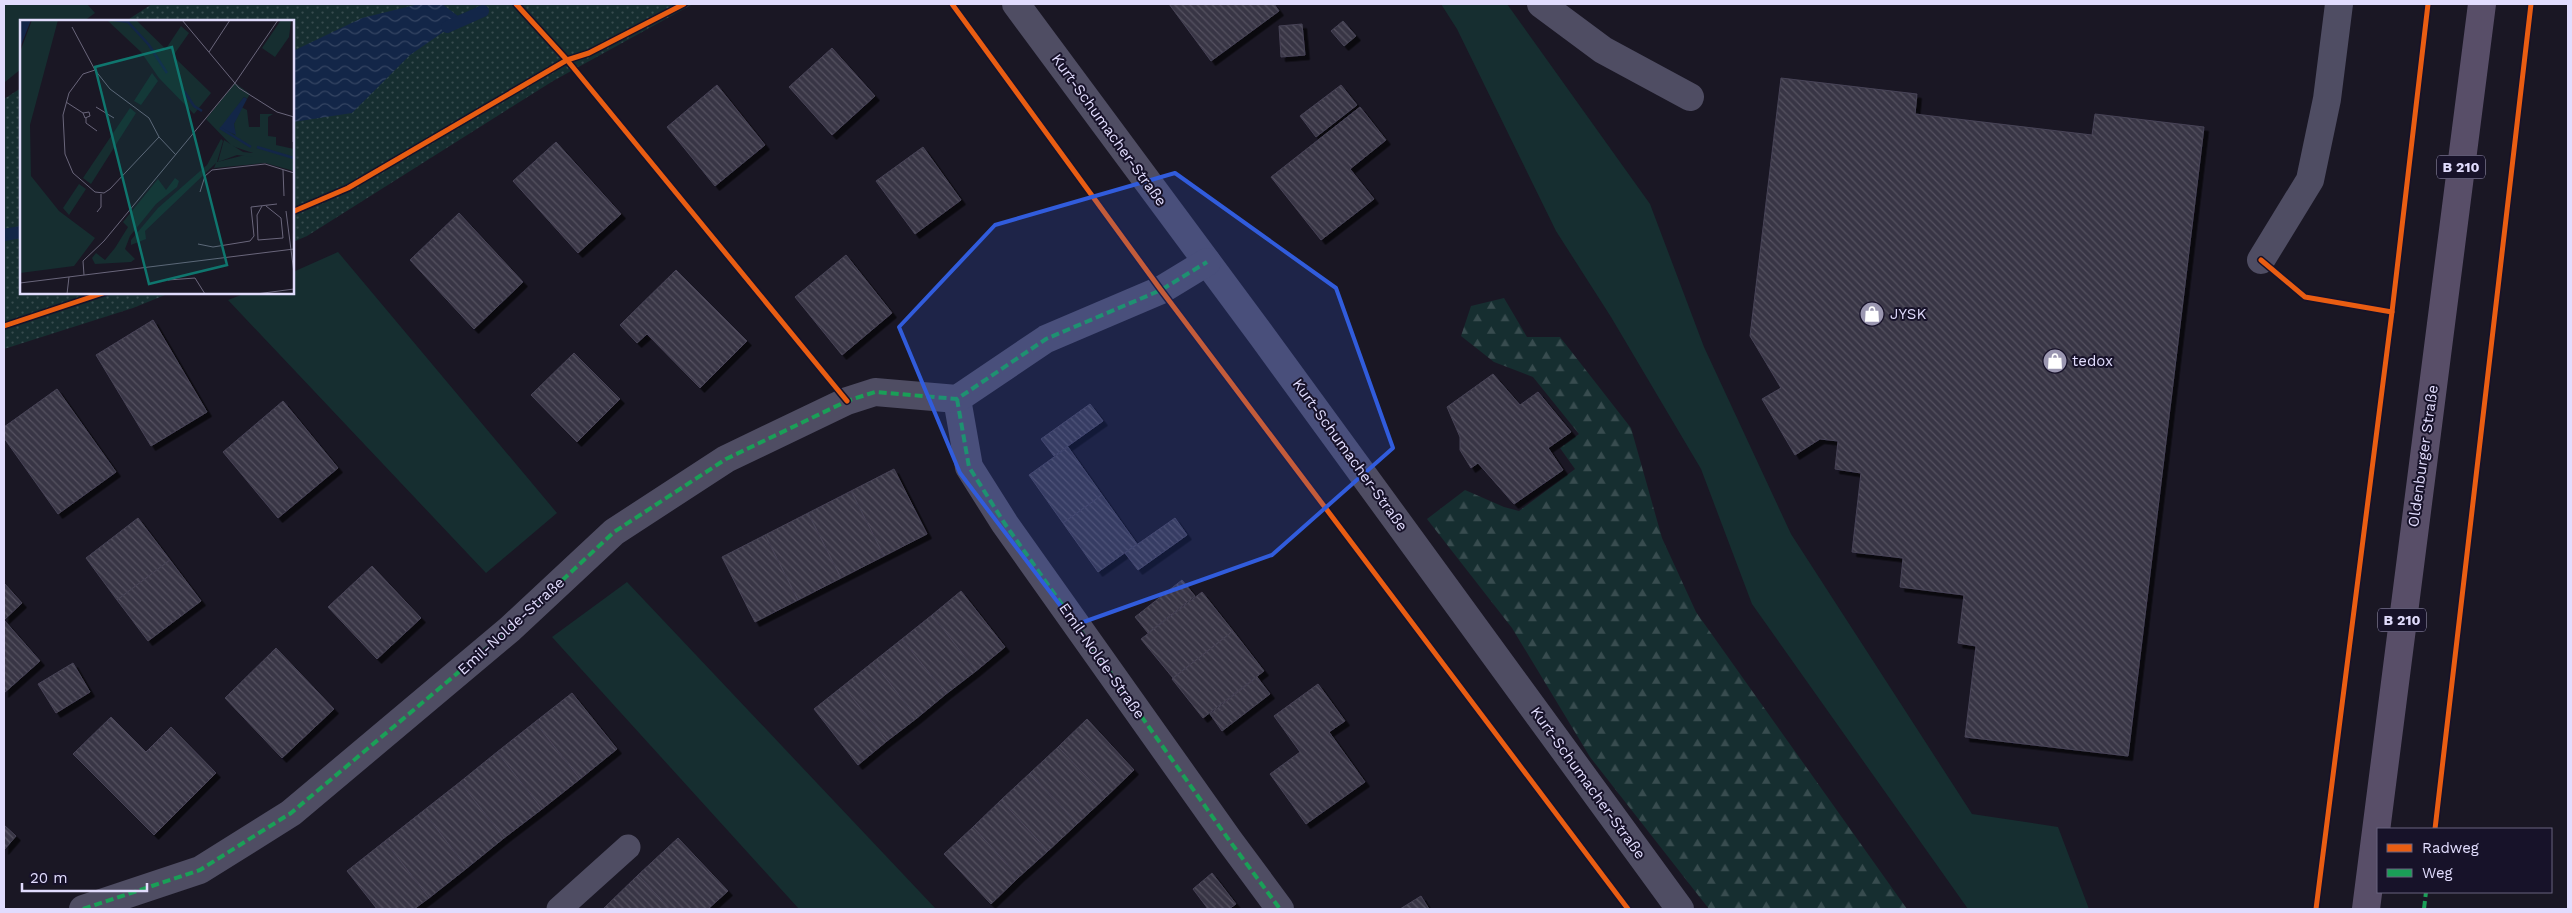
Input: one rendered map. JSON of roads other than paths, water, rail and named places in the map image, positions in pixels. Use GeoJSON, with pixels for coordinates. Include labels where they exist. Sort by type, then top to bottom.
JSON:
{"type":"FeatureCollection","features":[{"type":"Feature","properties":{"kind":"main road","name":"Oldenburger Straße"},"geometry":{"type":"LineString","coordinates":[[2366,909],[2482,4]]}},
{"type":"Feature","properties":{"kind":"street","name":"Kurt-Schumacher-Straße"},"geometry":{"type":"LineString","coordinates":[[1016,4],[1680,909]]}},
{"type":"Feature","properties":{"kind":"street"},"geometry":{"type":"LineString","coordinates":[[1540,4],[1603,50],[1690,97]]}},
{"type":"Feature","properties":{"kind":"street"},"geometry":{"type":"LineString","coordinates":[[2261,260],[2310,180],[2327,99],[2339,4]]}},
{"type":"Feature","properties":{"kind":"street"},"geometry":{"type":"LineString","coordinates":[[957,399],[1046,339],[1161,290],[1207,262]]}},
{"type":"Feature","properties":{"kind":"street","name":"Emil-Nolde-Straße"},"geometry":{"type":"LineString","coordinates":[[83,909],[200,870],[291,813],[510,630],[614,532],[726,459],[847,401],[876,392],[957,399],[969,467],[1016,540],[1228,840],[1280,909]]}},
{"type":"Feature","properties":{"kind":"lane"},"geometry":{"type":"LineString","coordinates":[[558,909],[628,847]]}},
{"type":"Feature","properties":{"kind":"water"},"geometry":{"type":"Polygon","coordinates":[[[419,4],[442,4],[462,19],[410,55],[352,113],[294,122],[294,51],[362,18],[419,4]]]}},
{"type":"Feature","properties":{"kind":"waterway"},"geometry":{"type":"LineString","coordinates":[[447,27],[483,11]]}},
{"type":"Feature","properties":{"kind":"waterway"},"geometry":{"type":"LineString","coordinates":[[4,235],[20,232]]}},
{"type":"Feature","properties":{"kind":"place","name":"JYSK"},"geometry":{"type":"Point","coordinates":[1872,314]}},
{"type":"Feature","properties":{"kind":"place","name":"tedox"},"geometry":{"type":"Point","coordinates":[2055,361]}}]}
